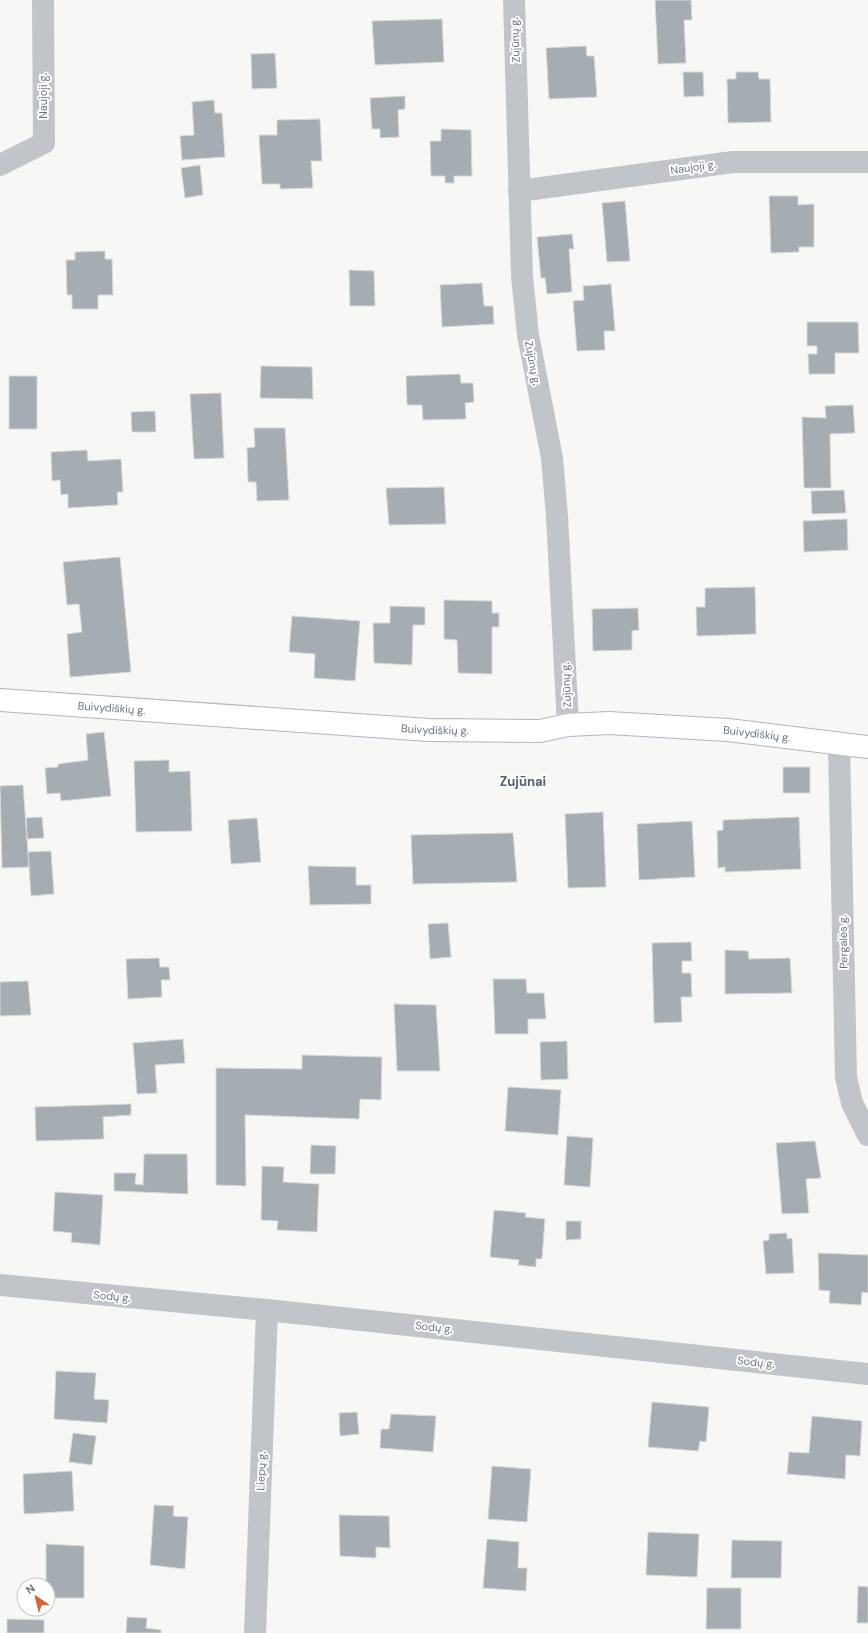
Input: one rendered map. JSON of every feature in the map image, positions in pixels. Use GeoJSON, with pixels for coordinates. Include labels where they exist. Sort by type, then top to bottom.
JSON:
{"type":"FeatureCollection","features":[{"type":"Feature","properties":{"kind":"main road","name":"Buivydiškių g."},"geometry":{"type":"LineString","coordinates":[[0,700],[22,700],[429,730],[540,731],[568,725],[609,723],[728,730],[868,747]]}},
{"type":"Feature","properties":{"kind":"street","name":"Naujoji g."},"geometry":{"type":"LineString","coordinates":[[0,165],[44,143],[43,0]]}},
{"type":"Feature","properties":{"kind":"street","name":"Zujūnų g."},"geometry":{"type":"LineString","coordinates":[[514,0],[519,137],[518,191],[522,276],[528,335],[549,444],[557,516],[568,725]]}},
{"type":"Feature","properties":{"kind":"street","name":"Naujoji g."},"geometry":{"type":"LineString","coordinates":[[518,191],[733,162],[868,162]]}},
{"type":"Feature","properties":{"kind":"street","name":"Pergalės g."},"geometry":{"type":"LineString","coordinates":[[839,744],[846,1077],[852,1103],[868,1135]]}},
{"type":"Feature","properties":{"kind":"street","name":"Sodų g."},"geometry":{"type":"LineString","coordinates":[[0,1285],[267,1310],[868,1374]]}},
{"type":"Feature","properties":{"kind":"street","name":"Liepų g."},"geometry":{"type":"LineString","coordinates":[[254,1633],[267,1310]]}},
{"type":"Feature","properties":{"kind":"building"},"geometry":{"type":"Polygon","coordinates":[[[655,0],[691,0],[692,20],[684,20],[686,63],[658,64],[655,0]]]}},
{"type":"Feature","properties":{"kind":"building"},"geometry":{"type":"Polygon","coordinates":[[[442,19],[444,62],[375,65],[372,21],[442,19]]]}},
{"type":"Feature","properties":{"kind":"building"},"geometry":{"type":"Polygon","coordinates":[[[586,46],[587,56],[594,56],[597,97],[549,99],[546,48],[586,46]]]}},
{"type":"Feature","properties":{"kind":"building"},"geometry":{"type":"Polygon","coordinates":[[[275,53],[277,88],[252,89],[251,54],[275,53]]]}},
{"type":"Feature","properties":{"kind":"building"},"geometry":{"type":"Polygon","coordinates":[[[683,72],[703,72],[704,96],[684,97],[683,72]]]}},
{"type":"Feature","properties":{"kind":"building"},"geometry":{"type":"Polygon","coordinates":[[[736,72],[758,72],[759,79],[770,79],[771,122],[728,123],[727,79],[736,79],[736,72]]]}},
{"type":"Feature","properties":{"kind":"building"},"geometry":{"type":"Polygon","coordinates":[[[405,96],[405,109],[398,110],[399,137],[380,138],[380,129],[372,129],[370,98],[405,96]]]}},
{"type":"Feature","properties":{"kind":"building"},"geometry":{"type":"Polygon","coordinates":[[[214,100],[215,113],[222,113],[225,157],[182,160],[180,136],[194,135],[192,102],[214,100]]]}},
{"type":"Feature","properties":{"kind":"building"},"geometry":{"type":"Polygon","coordinates":[[[320,119],[322,161],[311,161],[313,188],[280,189],[280,184],[262,184],[259,135],[277,135],[277,120],[320,119]]]}},
{"type":"Feature","properties":{"kind":"building"},"geometry":{"type":"Polygon","coordinates":[[[441,129],[471,130],[472,176],[454,176],[454,183],[445,183],[445,176],[431,176],[430,141],[441,141],[441,129]]]}},
{"type":"Feature","properties":{"kind":"building"},"geometry":{"type":"Polygon","coordinates":[[[200,165],[203,195],[185,198],[181,168],[200,165]]]}},
{"type":"Feature","properties":{"kind":"building"},"geometry":{"type":"Polygon","coordinates":[[[769,196],[798,196],[798,205],[814,204],[814,247],[799,247],[799,252],[771,253],[769,196]]]}},
{"type":"Feature","properties":{"kind":"building"},"geometry":{"type":"Polygon","coordinates":[[[625,201],[630,261],[607,262],[602,203],[625,201]]]}},
{"type":"Feature","properties":{"kind":"building"},"geometry":{"type":"Polygon","coordinates":[[[572,234],[574,249],[569,249],[572,292],[547,294],[545,278],[541,278],[537,237],[572,234]]]}},
{"type":"Feature","properties":{"kind":"building"},"geometry":{"type":"Polygon","coordinates":[[[105,251],[105,259],[112,259],[113,295],[98,295],[98,309],[72,309],[72,295],[67,295],[66,260],[75,260],[75,252],[105,251]]]}},
{"type":"Feature","properties":{"kind":"building"},"geometry":{"type":"Polygon","coordinates":[[[349,270],[374,271],[375,306],[350,306],[349,270]]]}},
{"type":"Feature","properties":{"kind":"building"},"geometry":{"type":"Polygon","coordinates":[[[482,283],[484,306],[493,306],[494,324],[442,327],[440,285],[482,283]]]}},
{"type":"Feature","properties":{"kind":"building"},"geometry":{"type":"Polygon","coordinates":[[[611,284],[615,331],[604,331],[605,350],[577,351],[573,301],[584,300],[583,286],[611,284]]]}},
{"type":"Feature","properties":{"kind":"building"},"geometry":{"type":"Polygon","coordinates":[[[807,322],[858,322],[859,353],[835,353],[835,374],[809,374],[808,354],[817,354],[817,346],[807,346],[807,322]]]}},
{"type":"Feature","properties":{"kind":"building"},"geometry":{"type":"Polygon","coordinates":[[[261,366],[312,367],[313,399],[260,398],[261,366]]]}},
{"type":"Feature","properties":{"kind":"building"},"geometry":{"type":"Polygon","coordinates":[[[460,374],[461,383],[473,383],[474,402],[465,403],[466,419],[423,420],[422,405],[407,405],[406,376],[460,374]]]}},
{"type":"Feature","properties":{"kind":"building"},"geometry":{"type":"Polygon","coordinates":[[[9,376],[37,376],[37,429],[9,429],[9,376]]]}},
{"type":"Feature","properties":{"kind":"building"},"geometry":{"type":"Polygon","coordinates":[[[221,393],[224,458],[194,459],[190,394],[221,393]]]}},
{"type":"Feature","properties":{"kind":"building"},"geometry":{"type":"Polygon","coordinates":[[[853,405],[855,433],[830,434],[831,488],[804,488],[802,417],[826,418],[825,406],[853,405]]]}},
{"type":"Feature","properties":{"kind":"building"},"geometry":{"type":"Polygon","coordinates":[[[155,411],[156,432],[132,432],[131,412],[155,411]]]}},
{"type":"Feature","properties":{"kind":"building"},"geometry":{"type":"Polygon","coordinates":[[[254,428],[285,428],[289,500],[257,501],[256,482],[248,482],[247,448],[255,447],[254,428]]]}},
{"type":"Feature","properties":{"kind":"building"},"geometry":{"type":"Polygon","coordinates":[[[87,450],[88,461],[121,459],[123,492],[117,492],[118,505],[68,508],[68,494],[61,495],[60,480],[52,481],[51,452],[87,450]]]}},
{"type":"Feature","properties":{"kind":"building"},"geometry":{"type":"Polygon","coordinates":[[[444,487],[446,524],[389,525],[386,488],[444,487]]]}},
{"type":"Feature","properties":{"kind":"building"},"geometry":{"type":"Polygon","coordinates":[[[844,490],[846,513],[812,514],[811,491],[844,490]]]}},
{"type":"Feature","properties":{"kind":"building"},"geometry":{"type":"Polygon","coordinates":[[[847,519],[848,550],[804,552],[803,521],[847,519]]]}},
{"type":"Feature","properties":{"kind":"building"},"geometry":{"type":"Polygon","coordinates":[[[120,557],[131,672],[70,677],[67,634],[82,632],[79,604],[67,605],[63,562],[120,557]]]}},
{"type":"Feature","properties":{"kind":"building"},"geometry":{"type":"Polygon","coordinates":[[[755,587],[756,634],[697,636],[696,607],[705,607],[705,588],[755,587]]]}},
{"type":"Feature","properties":{"kind":"building"},"geometry":{"type":"Polygon","coordinates":[[[444,600],[492,601],[492,613],[499,613],[499,627],[492,627],[492,674],[458,673],[457,640],[444,639],[444,600]]]}},
{"type":"Feature","properties":{"kind":"building"},"geometry":{"type":"Polygon","coordinates":[[[390,606],[425,607],[425,625],[413,625],[412,665],[374,663],[373,623],[390,623],[390,606]]]}},
{"type":"Feature","properties":{"kind":"building"},"geometry":{"type":"Polygon","coordinates":[[[638,608],[639,630],[632,631],[632,650],[593,651],[592,609],[638,608]]]}},
{"type":"Feature","properties":{"kind":"building"},"geometry":{"type":"Polygon","coordinates":[[[292,616],[360,621],[355,681],[314,678],[315,654],[289,652],[292,616]]]}},
{"type":"Feature","properties":{"kind":"building"},"geometry":{"type":"Polygon","coordinates":[[[104,732],[111,796],[61,801],[60,793],[47,794],[45,768],[58,767],[58,764],[88,760],[86,734],[104,732]]]}},
{"type":"Feature","properties":{"kind":"building"},"geometry":{"type":"Polygon","coordinates":[[[169,760],[169,772],[190,771],[192,831],[136,832],[134,761],[169,760]]]}},
{"type":"Feature","properties":{"kind":"building"},"geometry":{"type":"Polygon","coordinates":[[[783,767],[810,767],[810,793],[783,793],[783,767]]]}},
{"type":"Feature","properties":{"kind":"building"},"geometry":{"type":"Polygon","coordinates":[[[23,785],[29,867],[2,868],[0,786],[23,785]]]}},
{"type":"Feature","properties":{"kind":"building"},"geometry":{"type":"Polygon","coordinates":[[[603,812],[606,887],[568,888],[565,814],[603,812]]]}},
{"type":"Feature","properties":{"kind":"building"},"geometry":{"type":"Polygon","coordinates":[[[42,817],[44,838],[27,839],[26,818],[42,817]]]}},
{"type":"Feature","properties":{"kind":"building"},"geometry":{"type":"Polygon","coordinates":[[[799,817],[801,869],[725,872],[725,867],[718,868],[717,831],[723,830],[723,820],[799,817]]]}},
{"type":"Feature","properties":{"kind":"building"},"geometry":{"type":"Polygon","coordinates":[[[257,818],[261,862],[231,864],[228,820],[257,818]]]}},
{"type":"Feature","properties":{"kind":"building"},"geometry":{"type":"Polygon","coordinates":[[[692,821],[695,877],[639,880],[637,824],[692,821]]]}},
{"type":"Feature","properties":{"kind":"building"},"geometry":{"type":"Polygon","coordinates":[[[513,833],[517,882],[413,884],[411,835],[513,833]]]}},
{"type":"Feature","properties":{"kind":"building"},"geometry":{"type":"Polygon","coordinates":[[[51,851],[54,894],[31,896],[28,852],[51,851]]]}},
{"type":"Feature","properties":{"kind":"building"},"geometry":{"type":"Polygon","coordinates":[[[308,866],[356,867],[356,885],[371,885],[371,904],[310,905],[308,866]]]}},
{"type":"Feature","properties":{"kind":"building"},"geometry":{"type":"Polygon","coordinates":[[[448,923],[451,957],[430,959],[428,924],[448,923]]]}},
{"type":"Feature","properties":{"kind":"building"},"geometry":{"type":"Polygon","coordinates":[[[691,942],[692,961],[682,961],[682,973],[691,973],[692,997],[681,997],[682,1022],[654,1023],[652,943],[691,942]]]}},
{"type":"Feature","properties":{"kind":"building"},"geometry":{"type":"Polygon","coordinates":[[[725,950],[748,951],[749,959],[790,958],[792,993],[725,994],[725,950]]]}},
{"type":"Feature","properties":{"kind":"building"},"geometry":{"type":"Polygon","coordinates":[[[159,958],[160,967],[169,967],[170,980],[161,980],[162,997],[128,999],[126,959],[159,958]]]}},
{"type":"Feature","properties":{"kind":"building"},"geometry":{"type":"Polygon","coordinates":[[[493,979],[526,979],[527,993],[544,993],[546,1019],[528,1019],[528,1034],[495,1034],[493,979]]]}},
{"type":"Feature","properties":{"kind":"building"},"geometry":{"type":"Polygon","coordinates":[[[28,981],[31,1015],[0,1016],[0,982],[28,981]]]}},
{"type":"Feature","properties":{"kind":"building"},"geometry":{"type":"Polygon","coordinates":[[[394,1004],[436,1005],[440,1071],[397,1071],[394,1004]]]}},
{"type":"Feature","properties":{"kind":"building"},"geometry":{"type":"Polygon","coordinates":[[[183,1039],[185,1063],[155,1065],[157,1093],[137,1094],[133,1043],[183,1039]]]}},
{"type":"Feature","properties":{"kind":"building"},"geometry":{"type":"Polygon","coordinates":[[[567,1041],[568,1079],[541,1080],[540,1042],[567,1041]]]}},
{"type":"Feature","properties":{"kind":"building"},"geometry":{"type":"Polygon","coordinates":[[[302,1055],[382,1057],[381,1100],[360,1099],[359,1119],[245,1115],[246,1186],[216,1185],[216,1068],[302,1069],[302,1055]]]}},
{"type":"Feature","properties":{"kind":"building"},"geometry":{"type":"Polygon","coordinates":[[[508,1087],[561,1090],[558,1135],[505,1131],[508,1087]]]}},
{"type":"Feature","properties":{"kind":"building"},"geometry":{"type":"Polygon","coordinates":[[[131,1104],[131,1115],[103,1117],[104,1139],[36,1141],[35,1107],[131,1104]]]}},
{"type":"Feature","properties":{"kind":"building"},"geometry":{"type":"Polygon","coordinates":[[[567,1136],[593,1138],[590,1187],[564,1185],[567,1136]]]}},
{"type":"Feature","properties":{"kind":"building"},"geometry":{"type":"Polygon","coordinates":[[[815,1141],[821,1178],[806,1179],[809,1213],[782,1214],[776,1143],[815,1141]]]}},
{"type":"Feature","properties":{"kind":"building"},"geometry":{"type":"Polygon","coordinates":[[[311,1145],[336,1146],[335,1174],[310,1174],[311,1145]]]}},
{"type":"Feature","properties":{"kind":"building"},"geometry":{"type":"Polygon","coordinates":[[[144,1154],[187,1154],[188,1194],[114,1191],[114,1173],[136,1173],[135,1184],[143,1185],[144,1154]]]}},
{"type":"Feature","properties":{"kind":"building"},"geometry":{"type":"Polygon","coordinates":[[[262,1166],[284,1167],[283,1182],[319,1184],[317,1232],[277,1230],[278,1221],[261,1220],[262,1166]]]}},
{"type":"Feature","properties":{"kind":"building"},"geometry":{"type":"Polygon","coordinates":[[[55,1192],[103,1195],[100,1245],[71,1242],[72,1233],[53,1231],[55,1192]]]}},
{"type":"Feature","properties":{"kind":"building"},"geometry":{"type":"Polygon","coordinates":[[[494,1210],[526,1213],[525,1217],[545,1219],[542,1259],[536,1259],[536,1267],[518,1265],[519,1260],[490,1257],[494,1210]]]}},
{"type":"Feature","properties":{"kind":"building"},"geometry":{"type":"Polygon","coordinates":[[[566,1221],[581,1221],[581,1239],[566,1240],[566,1221]]]}},
{"type":"Feature","properties":{"kind":"building"},"geometry":{"type":"Polygon","coordinates":[[[787,1233],[787,1239],[792,1238],[794,1273],[766,1274],[763,1241],[769,1240],[769,1234],[787,1233]]]}},
{"type":"Feature","properties":{"kind":"building"},"geometry":{"type":"Polygon","coordinates":[[[818,1253],[868,1255],[868,1293],[862,1292],[861,1305],[829,1303],[830,1291],[819,1290],[818,1253]]]}},
{"type":"Feature","properties":{"kind":"building"},"geometry":{"type":"Polygon","coordinates":[[[56,1371],[96,1373],[94,1399],[109,1400],[107,1423],[54,1419],[56,1371]]]}},
{"type":"Feature","properties":{"kind":"building"},"geometry":{"type":"Polygon","coordinates":[[[652,1402],[709,1407],[706,1442],[700,1441],[698,1451],[648,1447],[652,1402]]]}},
{"type":"Feature","properties":{"kind":"building"},"geometry":{"type":"Polygon","coordinates":[[[357,1412],[359,1434],[340,1436],[339,1413],[357,1412]]]}},
{"type":"Feature","properties":{"kind":"building"},"geometry":{"type":"Polygon","coordinates":[[[391,1414],[436,1416],[433,1452],[380,1448],[381,1429],[389,1429],[391,1414]]]}},
{"type":"Feature","properties":{"kind":"building"},"geometry":{"type":"Polygon","coordinates":[[[812,1416],[862,1421],[860,1456],[846,1455],[845,1479],[787,1474],[789,1452],[809,1453],[812,1416]]]}},
{"type":"Feature","properties":{"kind":"building"},"geometry":{"type":"Polygon","coordinates":[[[73,1433],[96,1436],[92,1465],[69,1462],[73,1433]]]}},
{"type":"Feature","properties":{"kind":"building"},"geometry":{"type":"Polygon","coordinates":[[[492,1466],[531,1469],[527,1522],[488,1519],[492,1466]]]}},
{"type":"Feature","properties":{"kind":"building"},"geometry":{"type":"Polygon","coordinates":[[[72,1471],[74,1511],[24,1514],[23,1474],[72,1471]]]}},
{"type":"Feature","properties":{"kind":"building"},"geometry":{"type":"Polygon","coordinates":[[[154,1505],[174,1506],[173,1516],[188,1517],[185,1569],[150,1565],[154,1505]]]}},
{"type":"Feature","properties":{"kind":"building"},"geometry":{"type":"Polygon","coordinates":[[[339,1515],[389,1516],[390,1548],[376,1547],[376,1558],[340,1556],[339,1515]]]}},
{"type":"Feature","properties":{"kind":"building"},"geometry":{"type":"Polygon","coordinates":[[[648,1532],[699,1534],[697,1577],[646,1575],[648,1532]]]}},
{"type":"Feature","properties":{"kind":"building"},"geometry":{"type":"Polygon","coordinates":[[[487,1539],[519,1542],[518,1568],[527,1568],[526,1591],[483,1588],[487,1539]]]}},
{"type":"Feature","properties":{"kind":"building"},"geometry":{"type":"Polygon","coordinates":[[[732,1540],[782,1541],[781,1578],[731,1578],[732,1540]]]}},
{"type":"Feature","properties":{"kind":"building"},"geometry":{"type":"Polygon","coordinates":[[[46,1544],[84,1546],[84,1598],[56,1598],[56,1577],[46,1577],[46,1544]]]}},
{"type":"Feature","properties":{"kind":"building"},"geometry":{"type":"Polygon","coordinates":[[[858,1586],[868,1587],[868,1623],[857,1623],[858,1586]]]}},
{"type":"Feature","properties":{"kind":"building"},"geometry":{"type":"Polygon","coordinates":[[[707,1588],[741,1588],[741,1629],[706,1629],[707,1588]]]}},
{"type":"Feature","properties":{"kind":"building"},"geometry":{"type":"Polygon","coordinates":[[[127,1617],[147,1618],[146,1628],[161,1630],[161,1633],[126,1633],[127,1617]]]}},
{"type":"Feature","properties":{"kind":"building"},"geometry":{"type":"Polygon","coordinates":[[[7,1619],[44,1620],[44,1633],[7,1633],[7,1619]]]}},
{"type":"Feature","properties":{"kind":"district","name":"Zujūnai"},"geometry":{"type":"Point","coordinates":[523,781]}}]}
